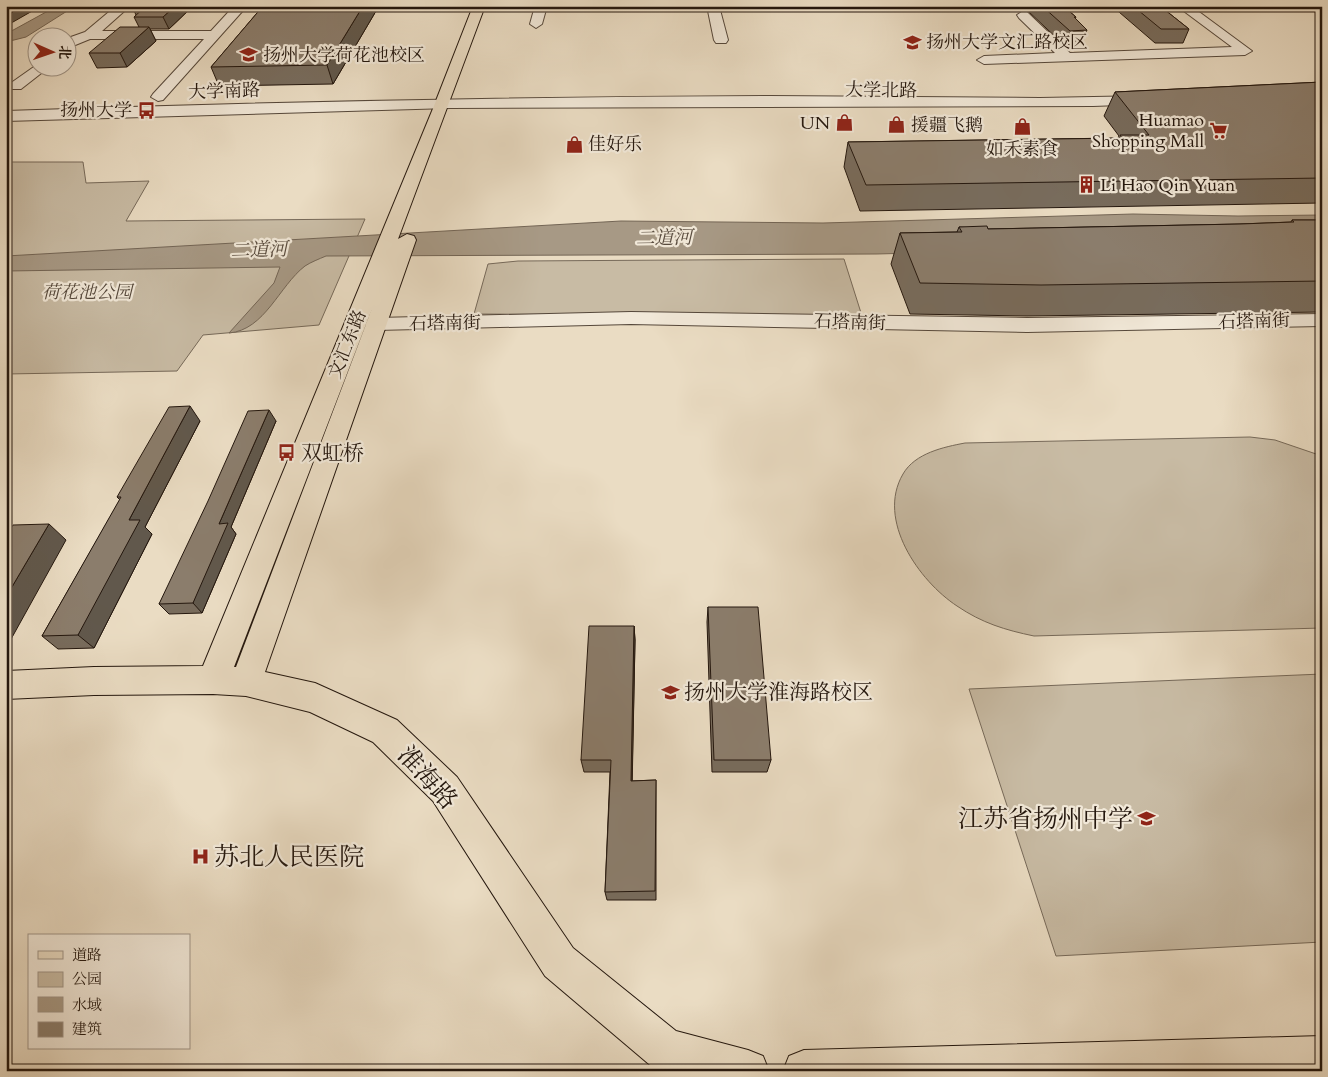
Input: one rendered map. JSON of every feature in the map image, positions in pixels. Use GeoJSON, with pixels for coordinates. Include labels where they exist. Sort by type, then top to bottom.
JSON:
{"type":"FeatureCollection","features":[{"type":"Feature","properties":{"kind":"main road","name":"文汇东路"},"geometry":{"type":"LineString","coordinates":[[430,176],[479,6]]}},
{"type":"Feature","properties":{"kind":"main road","name":"文汇东路"},"geometry":{"type":"LineString","coordinates":[[229,681],[449,107],[492,6]]}},
{"type":"Feature","properties":{"kind":"main road","name":"文汇东路"},"geometry":{"type":"LineString","coordinates":[[229,681],[377,324],[390,263]]}},
{"type":"Feature","properties":{"kind":"main road","name":"淮海路"},"geometry":{"type":"LineString","coordinates":[[6,685],[94,681],[229,681],[315,698],[385,731],[446,789],[560,962],[665,1050],[748,1071]]}},
{"type":"Feature","properties":{"kind":"main road"},"geometry":{"type":"LineString","coordinates":[[804,1071],[1322,1057]]}},
{"type":"Feature","properties":{"kind":"street"},"geometry":{"type":"LineString","coordinates":[[90,35],[124,6]]}},
{"type":"Feature","properties":{"kind":"street"},"geometry":{"type":"LineString","coordinates":[[158,97],[241,6]]}},
{"type":"Feature","properties":{"kind":"street"},"geometry":{"type":"LineString","coordinates":[[536,24],[541,6]]}},
{"type":"Feature","properties":{"kind":"street"},"geometry":{"type":"LineString","coordinates":[[713,6],[721,40]]}},
{"type":"Feature","properties":{"kind":"street"},"geometry":{"type":"LineString","coordinates":[[984,60],[1245,51],[1183,6]]}},
{"type":"Feature","properties":{"kind":"street"},"geometry":{"type":"LineString","coordinates":[[1024,15],[1067,58]]}},
{"type":"Feature","properties":{"kind":"street"},"geometry":{"type":"LineString","coordinates":[[78,38],[90,35],[215,35]]}},
{"type":"Feature","properties":{"kind":"street"},"geometry":{"type":"LineString","coordinates":[[16,86],[28,77]]}},
{"type":"Feature","properties":{"kind":"street","name":"大学北路"},"geometry":{"type":"LineString","coordinates":[[449,107],[1010,110],[1160,103]]}},
{"type":"Feature","properties":{"kind":"street","name":"大学南路"},"geometry":{"type":"LineString","coordinates":[[6,116],[449,107]]}},
{"type":"Feature","properties":{"kind":"street","name":"大学南路"},"geometry":{"type":"LineString","coordinates":[[6,120],[449,107]]}},
{"type":"Feature","properties":{"kind":"street","name":"石塔南街"},"geometry":{"type":"LineString","coordinates":[[377,324],[631,318],[989,325],[1129,325],[1322,320]]}},
{"type":"Feature","properties":{"kind":"green space","name":"荷花池公园"},"geometry":{"type":"Polygon","coordinates":[[[6,162],[83,162],[86,183],[149,181],[126,221],[365,219],[319,325],[203,335],[177,371],[6,374],[6,162]]]}},
{"type":"Feature","properties":{"kind":"green space"},"geometry":{"type":"Polygon","coordinates":[[[844,259],[862,316],[474,314],[488,264],[518,261],[844,259]]]}},
{"type":"Feature","properties":{"kind":"green space"},"geometry":{"type":"Polygon","coordinates":[[[1250,437],[1275,440],[1322,456],[1322,628],[1034,636],[1023,634],[976,617],[943,595],[916,565],[898,529],[895,511],[896,492],[903,474],[908,467],[922,456],[948,447],[965,443],[1250,437]]]}},
{"type":"Feature","properties":{"kind":"green space"},"geometry":{"type":"Polygon","coordinates":[[[1322,674],[1322,942],[1056,956],[969,689],[1322,674]]]}},
{"type":"Feature","properties":{"kind":"water"},"geometry":{"type":"Polygon","coordinates":[[[57,6],[75,6],[40,28],[28,28],[28,36],[26,37],[6,42],[6,34],[57,6]]]}},
{"type":"Feature","properties":{"kind":"water","name":"二道河"},"geometry":{"type":"Polygon","coordinates":[[[1133,214],[1322,215],[1322,243],[876,254],[326,256],[305,266],[296,274],[271,306],[252,324],[242,330],[229,333],[274,283],[280,267],[6,271],[6,256],[621,221],[823,223],[1133,214]]]}},
{"type":"Feature","properties":{"kind":"building"},"geometry":{"type":"Polygon","coordinates":[[[146,6],[175,6],[163,17],[134,17],[146,6]]]}},
{"type":"Feature","properties":{"kind":"building"},"geometry":{"type":"Polygon","coordinates":[[[263,6],[363,6],[327,65],[211,67],[263,6]]]}},
{"type":"Feature","properties":{"kind":"building"},"geometry":{"type":"Polygon","coordinates":[[[1042,6],[1063,6],[1087,30],[1070,31],[1042,6]]]}},
{"type":"Feature","properties":{"kind":"building"},"geometry":{"type":"Polygon","coordinates":[[[1133,6],[1160,6],[1189,29],[1161,29],[1133,6]]]}},
{"type":"Feature","properties":{"kind":"building"},"geometry":{"type":"Polygon","coordinates":[[[120,27],[149,27],[120,53],[89,53],[120,27]]]}},
{"type":"Feature","properties":{"kind":"building"},"geometry":{"type":"Polygon","coordinates":[[[1322,82],[1322,178],[866,185],[848,142],[1122,138],[1120,135],[1149,135],[1115,92],[1322,82]]]}},
{"type":"Feature","properties":{"kind":"building"},"geometry":{"type":"Polygon","coordinates":[[[1292,220],[1322,220],[1322,281],[1041,285],[920,283],[900,233],[962,232],[959,227],[987,226],[988,229],[1294,222],[1292,220]]]}},
{"type":"Feature","properties":{"kind":"building"},"geometry":{"type":"Polygon","coordinates":[[[190,406],[129,520],[140,520],[78,635],[42,636],[121,497],[117,497],[169,407],[190,406]]]}},
{"type":"Feature","properties":{"kind":"building"},"geometry":{"type":"Polygon","coordinates":[[[269,410],[219,524],[228,523],[193,603],[159,604],[248,411],[269,410]]]}},
{"type":"Feature","properties":{"kind":"building"},"geometry":{"type":"Polygon","coordinates":[[[49,524],[6,597],[6,536],[13,525],[49,524]]]}},
{"type":"Feature","properties":{"kind":"building"},"geometry":{"type":"Polygon","coordinates":[[[708,607],[758,607],[771,760],[714,760],[708,607]]]}},
{"type":"Feature","properties":{"kind":"building"},"geometry":{"type":"Polygon","coordinates":[[[589,626],[634,626],[631,781],[656,780],[655,891],[605,892],[611,760],[581,760],[589,626]]]}},
{"type":"Feature","properties":{"kind":"place","name":"扬州大学文汇路校区"},"geometry":{"type":"Point","coordinates":[912,42]}},
{"type":"Feature","properties":{"kind":"place","name":"扬州大学荷花池校区"},"geometry":{"type":"Point","coordinates":[249,55]}},
{"type":"Feature","properties":{"kind":"place","name":"扬州大学"},"geometry":{"type":"Point","coordinates":[146,110]}},
{"type":"Feature","properties":{"kind":"place","name":"UN"},"geometry":{"type":"Point","coordinates":[844,123]}},
{"type":"Feature","properties":{"kind":"place","name":"援疆飞鹅"},"geometry":{"type":"Point","coordinates":[897,125]}},
{"type":"Feature","properties":{"kind":"place","name":"如禾素食"},"geometry":{"type":"Point","coordinates":[1022,126]}},
{"type":"Feature","properties":{"kind":"place","name":"Huamao Shopping Mall"},"geometry":{"type":"Point","coordinates":[1218,130]}},
{"type":"Feature","properties":{"kind":"place","name":"佳好乐"},"geometry":{"type":"Point","coordinates":[574,144]}},
{"type":"Feature","properties":{"kind":"place","name":"Li Hao Qin Yuan"},"geometry":{"type":"Point","coordinates":[1086,185]}},
{"type":"Feature","properties":{"kind":"place","name":"双虹桥"},"geometry":{"type":"Point","coordinates":[287,453]}},
{"type":"Feature","properties":{"kind":"place","name":"扬州大学淮海路校区"},"geometry":{"type":"Point","coordinates":[670,692]}},
{"type":"Feature","properties":{"kind":"place","name":"江苏省扬州中学"},"geometry":{"type":"Point","coordinates":[1147,818]}},
{"type":"Feature","properties":{"kind":"place","name":"苏北人民医院"},"geometry":{"type":"Point","coordinates":[200,856]}}]}
